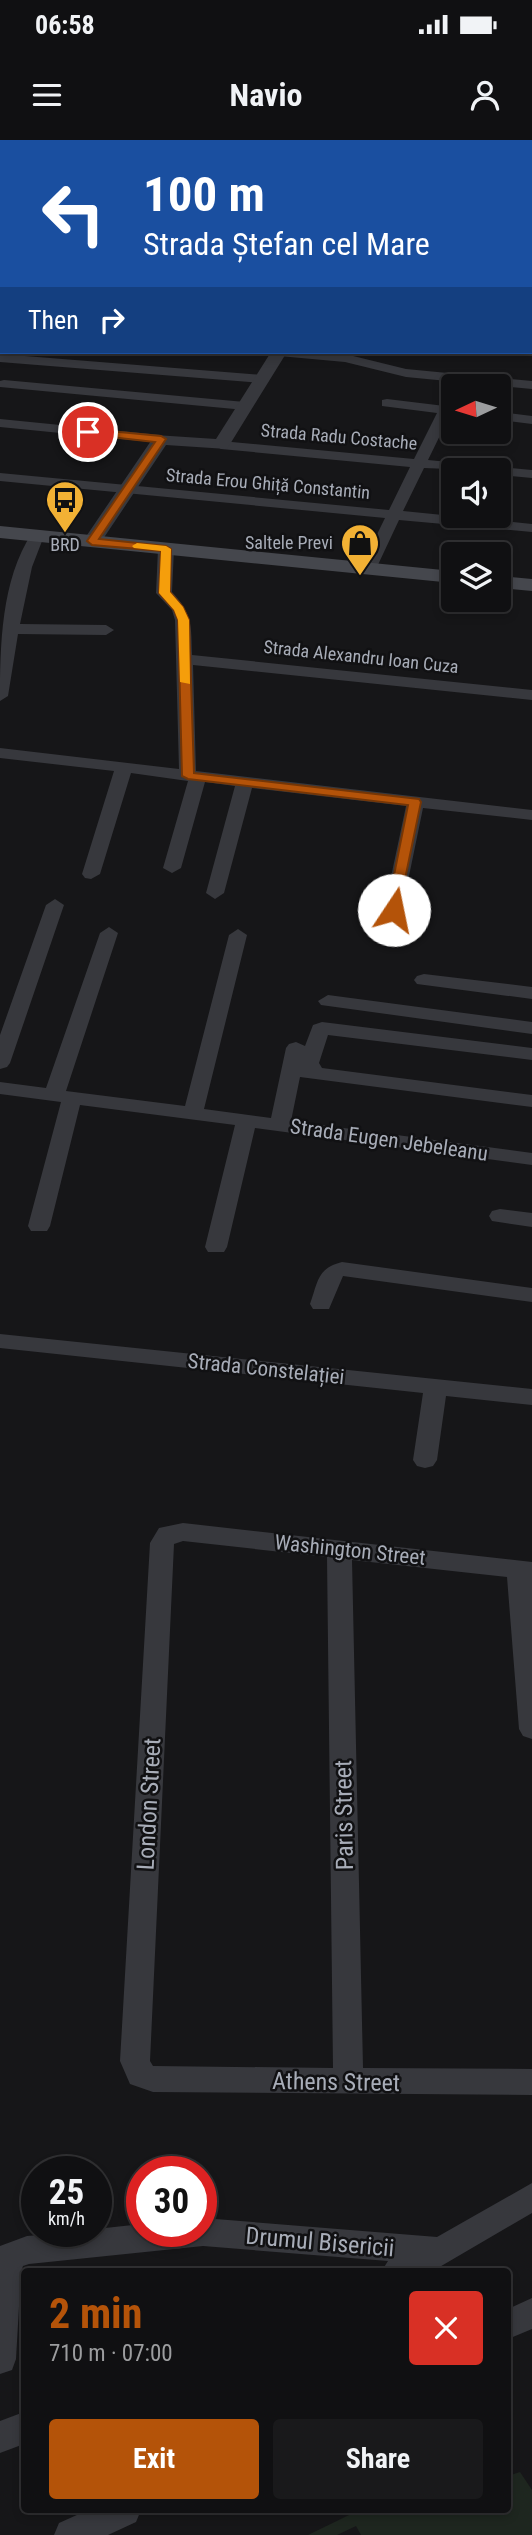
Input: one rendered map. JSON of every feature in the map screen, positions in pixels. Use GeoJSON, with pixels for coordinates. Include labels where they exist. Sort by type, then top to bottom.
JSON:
{"type":"FeatureCollection","features":[{"type":"Feature","properties":{"kind":"main road"},"geometry":{"type":"LineString","coordinates":[[0,532],[441,576]]}},
{"type":"Feature","properties":{"kind":"main road"},"geometry":{"type":"LineString","coordinates":[[511,583],[532,585]]}},
{"type":"Feature","properties":{"kind":"street"},"geometry":{"type":"LineString","coordinates":[[0,423],[221,445],[278,354]]}},
{"type":"Feature","properties":{"kind":"street"},"geometry":{"type":"LineString","coordinates":[[301,354],[345,358],[406,373],[532,385]]}},
{"type":"Feature","properties":{"kind":"street"},"geometry":{"type":"LineString","coordinates":[[5,358],[262,379]]}},
{"type":"Feature","properties":{"kind":"street"},"geometry":{"type":"LineString","coordinates":[[4,384],[245,406]]}},
{"type":"Feature","properties":{"kind":"street"},"geometry":{"type":"LineString","coordinates":[[387,404],[441,409]]}},
{"type":"Feature","properties":{"kind":"street"},"geometry":{"type":"LineString","coordinates":[[511,417],[532,420]]}},
{"type":"Feature","properties":{"kind":"street"},"geometry":{"type":"LineString","coordinates":[[368,569],[418,464],[441,424]]}},
{"type":"Feature","properties":{"kind":"street"},"geometry":{"type":"LineString","coordinates":[[92,541],[161,439]]}},
{"type":"Feature","properties":{"kind":"street","name":"Strada Radu Costache"},"geometry":{"type":"LineString","coordinates":[[221,445],[441,466]]}},
{"type":"Feature","properties":{"kind":"street","name":"Strada Radu Costache"},"geometry":{"type":"LineString","coordinates":[[511,472],[532,474]]}},
{"type":"Feature","properties":{"kind":"street","name":"Strada Erou Ghiță Constantin"},"geometry":{"type":"LineString","coordinates":[[0,477],[532,528]]}},
{"type":"Feature","properties":{"kind":"street"},"geometry":{"type":"LineString","coordinates":[[0,696],[7,637],[29,551],[37,536]]}},
{"type":"Feature","properties":{"kind":"street"},"geometry":{"type":"LineString","coordinates":[[166,549],[164,593],[182,614],[193,776],[172,868]]}},
{"type":"Feature","properties":{"kind":"street"},"geometry":{"type":"LineString","coordinates":[[7,637],[106,630]]}},
{"type":"Feature","properties":{"kind":"street","name":"Strada Alexandru Ioan Cuza"},"geometry":{"type":"LineString","coordinates":[[186,659],[532,695]]}},
{"type":"Feature","properties":{"kind":"street"},"geometry":{"type":"LineString","coordinates":[[0,753],[532,815]]}},
{"type":"Feature","properties":{"kind":"street"},"geometry":{"type":"LineString","coordinates":[[91,873],[124,768]]}},
{"type":"Feature","properties":{"kind":"street"},"geometry":{"type":"LineString","coordinates":[[215,893],[245,782]]}},
{"type":"Feature","properties":{"kind":"street"},"geometry":{"type":"LineString","coordinates":[[394,910],[415,802]]}},
{"type":"Feature","properties":{"kind":"street"},"geometry":{"type":"LineString","coordinates":[[0,1063],[55,905]]}},
{"type":"Feature","properties":{"kind":"street"},"geometry":{"type":"LineString","coordinates":[[39,1226],[63,1096],[108,933]]}},
{"type":"Feature","properties":{"kind":"street"},"geometry":{"type":"LineString","coordinates":[[193,1114],[238,935]]}},
{"type":"Feature","properties":{"kind":"street"},"geometry":{"type":"LineString","coordinates":[[424,980],[532,993]]}},
{"type":"Feature","properties":{"kind":"street"},"geometry":{"type":"LineString","coordinates":[[328,1001],[532,1028]]}},
{"type":"Feature","properties":{"kind":"street"},"geometry":{"type":"LineString","coordinates":[[316,1073],[309,1063],[322,1028],[532,1054]]}},
{"type":"Feature","properties":{"kind":"street"},"geometry":{"type":"LineString","coordinates":[[280,1125],[296,1048]]}},
{"type":"Feature","properties":{"kind":"street"},"geometry":{"type":"LineString","coordinates":[[291,1070],[532,1101]]}},
{"type":"Feature","properties":{"kind":"street","name":"Strada Eugen Jebeleanu"},"geometry":{"type":"LineString","coordinates":[[0,1088],[532,1159]]}},
{"type":"Feature","properties":{"kind":"street"},"geometry":{"type":"LineString","coordinates":[[216,1247],[246,1121]]}},
{"type":"Feature","properties":{"kind":"street"},"geometry":{"type":"LineString","coordinates":[[500,1216],[532,1220]]}},
{"type":"Feature","properties":{"kind":"street"},"geometry":{"type":"LineString","coordinates":[[321,1304],[333,1272],[342,1269],[532,1295]]}},
{"type":"Feature","properties":{"kind":"street","name":"Strada Constelației"},"geometry":{"type":"LineString","coordinates":[[0,1341],[532,1397]]}},
{"type":"Feature","properties":{"kind":"street"},"geometry":{"type":"LineString","coordinates":[[425,1460],[436,1387]]}},
{"type":"Feature","properties":{"kind":"street","name":"Washington Street"},"geometry":{"type":"LineString","coordinates":[[168,1534],[183,1532],[526,1570]]}},
{"type":"Feature","properties":{"kind":"street","name":"London Street"},"geometry":{"type":"LineString","coordinates":[[141,2075],[135,2061],[162,1543],[168,1534]]}},
{"type":"Feature","properties":{"kind":"street","name":"Paris Street"},"geometry":{"type":"LineString","coordinates":[[340,1548],[348,2082]]}},
{"type":"Feature","properties":{"kind":"street"},"geometry":{"type":"LineString","coordinates":[[526,1570],[532,1729]]}},
{"type":"Feature","properties":{"kind":"street","name":"Athens Street"},"geometry":{"type":"LineString","coordinates":[[141,2075],[153,2079],[532,2082]]}},
{"type":"Feature","properties":{"kind":"street","name":"Drumul Bisericii"},"geometry":{"type":"LineString","coordinates":[[405,2268],[441,2251],[532,2197]]}},
{"type":"Feature","properties":{"kind":"street","name":"Drumul Bisericii"},"geometry":{"type":"LineString","coordinates":[[0,2359],[5,2255],[27,2250],[203,2232],[441,2251]]}},
{"type":"Feature","properties":{"kind":"street"},"geometry":{"type":"LineString","coordinates":[[511,2323],[532,2313]]}},
{"type":"Feature","properties":{"kind":"street"},"geometry":{"type":"LineString","coordinates":[[0,2437],[21,2429]]}},
{"type":"Feature","properties":{"kind":"street"},"geometry":{"type":"LineString","coordinates":[[71,2535],[118,2513]]}},
{"type":"Feature","properties":{"kind":"shaded area"},"geometry":{"type":"Polygon","coordinates":[[[520,2472],[532,2490],[532,2535],[361,2535],[356,2526],[337,2535],[308,2535],[349,2515],[348,2513],[511,2513],[511,2475],[520,2472]]]}},
{"type":"Feature","properties":{"kind":"slow traffic"},"geometry":{"type":"LineString","coordinates":[[137,546],[166,549],[164,593],[182,614],[186,682]]}},
{"type":"Feature","properties":{"kind":"place","name":"BRD"},"geometry":{"type":"Point","coordinates":[65,534]}},
{"type":"Feature","properties":{"kind":"place","name":"Saltele Previ"},"geometry":{"type":"Point","coordinates":[360,577]}},
{"type":"Feature","properties":{"kind":"route"},"geometry":{"type":"LineString","coordinates":[[88,432],[161,439],[92,541],[166,549],[164,593],[179,609],[183,620],[188,776],[415,802],[394,910]]}}]}
